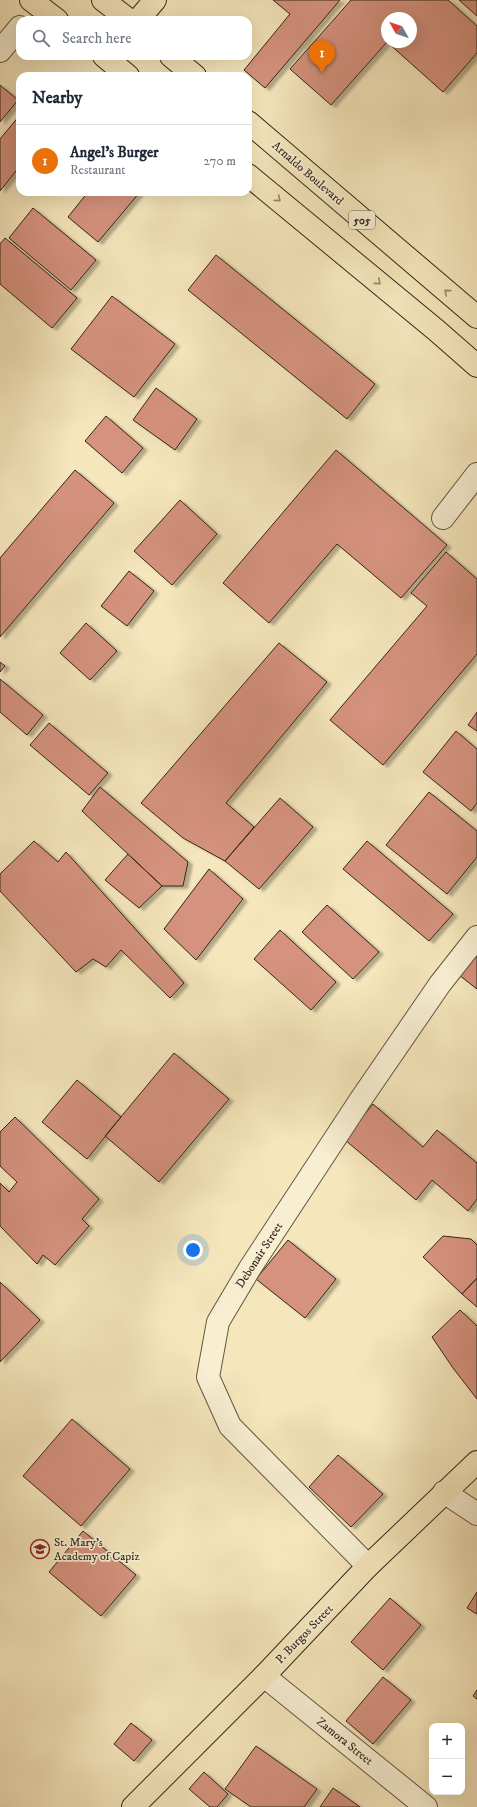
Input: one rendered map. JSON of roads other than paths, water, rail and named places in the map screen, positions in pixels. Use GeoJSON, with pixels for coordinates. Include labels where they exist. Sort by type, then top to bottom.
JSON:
{"type":"FeatureCollection","features":[{"type":"Feature","properties":{"kind":"main road"},"geometry":{"type":"LineString","coordinates":[[103,0],[124,16]]}},
{"type":"Feature","properties":{"kind":"main road"},"geometry":{"type":"LineString","coordinates":[[141,16],[155,0]]}},
{"type":"Feature","properties":{"kind":"main road"},"geometry":{"type":"LineString","coordinates":[[34,6],[50,16]]}},
{"type":"Feature","properties":{"kind":"main road"},"geometry":{"type":"LineString","coordinates":[[109,60],[123,72]]}},
{"type":"Feature","properties":{"kind":"main road"},"geometry":{"type":"LineString","coordinates":[[176,60],[190,72]]}},
{"type":"Feature","properties":{"kind":"main road","name":"Arnaldo Boulevard"},"geometry":{"type":"LineString","coordinates":[[252,125],[477,317]]}},
{"type":"Feature","properties":{"kind":"main road"},"geometry":{"type":"LineString","coordinates":[[252,177],[436,330],[477,366]]}},
{"type":"Feature","properties":{"kind":"main road","name":"P. Burgos Street"},"geometry":{"type":"LineString","coordinates":[[133,1807],[264,1676],[368,1566],[477,1462]]}},
{"type":"Feature","properties":{"kind":"street"},"geometry":{"type":"LineString","coordinates":[[0,52],[16,32]]}},
{"type":"Feature","properties":{"kind":"street"},"geometry":{"type":"LineString","coordinates":[[443,518],[477,474]]}},
{"type":"Feature","properties":{"kind":"street","name":"Debonair Street"},"geometry":{"type":"LineString","coordinates":[[368,1566],[230,1426],[208,1377],[218,1322],[250,1268],[361,1099],[440,984],[477,937]]}},
{"type":"Feature","properties":{"kind":"street"},"geometry":{"type":"LineString","coordinates":[[444,1492],[477,1514]]}},
{"type":"Feature","properties":{"kind":"street","name":"Zamora Street"},"geometry":{"type":"LineString","coordinates":[[264,1676],[426,1807]]}},
{"type":"Feature","properties":{"kind":"place","name":"Angel's Burger"},"geometry":{"type":"Point","coordinates":[322,73]}},
{"type":"Feature","properties":{"kind":"place","name":"St. Mary's Academy of Capiz"},"geometry":{"type":"Point","coordinates":[40,1549]}}]}
